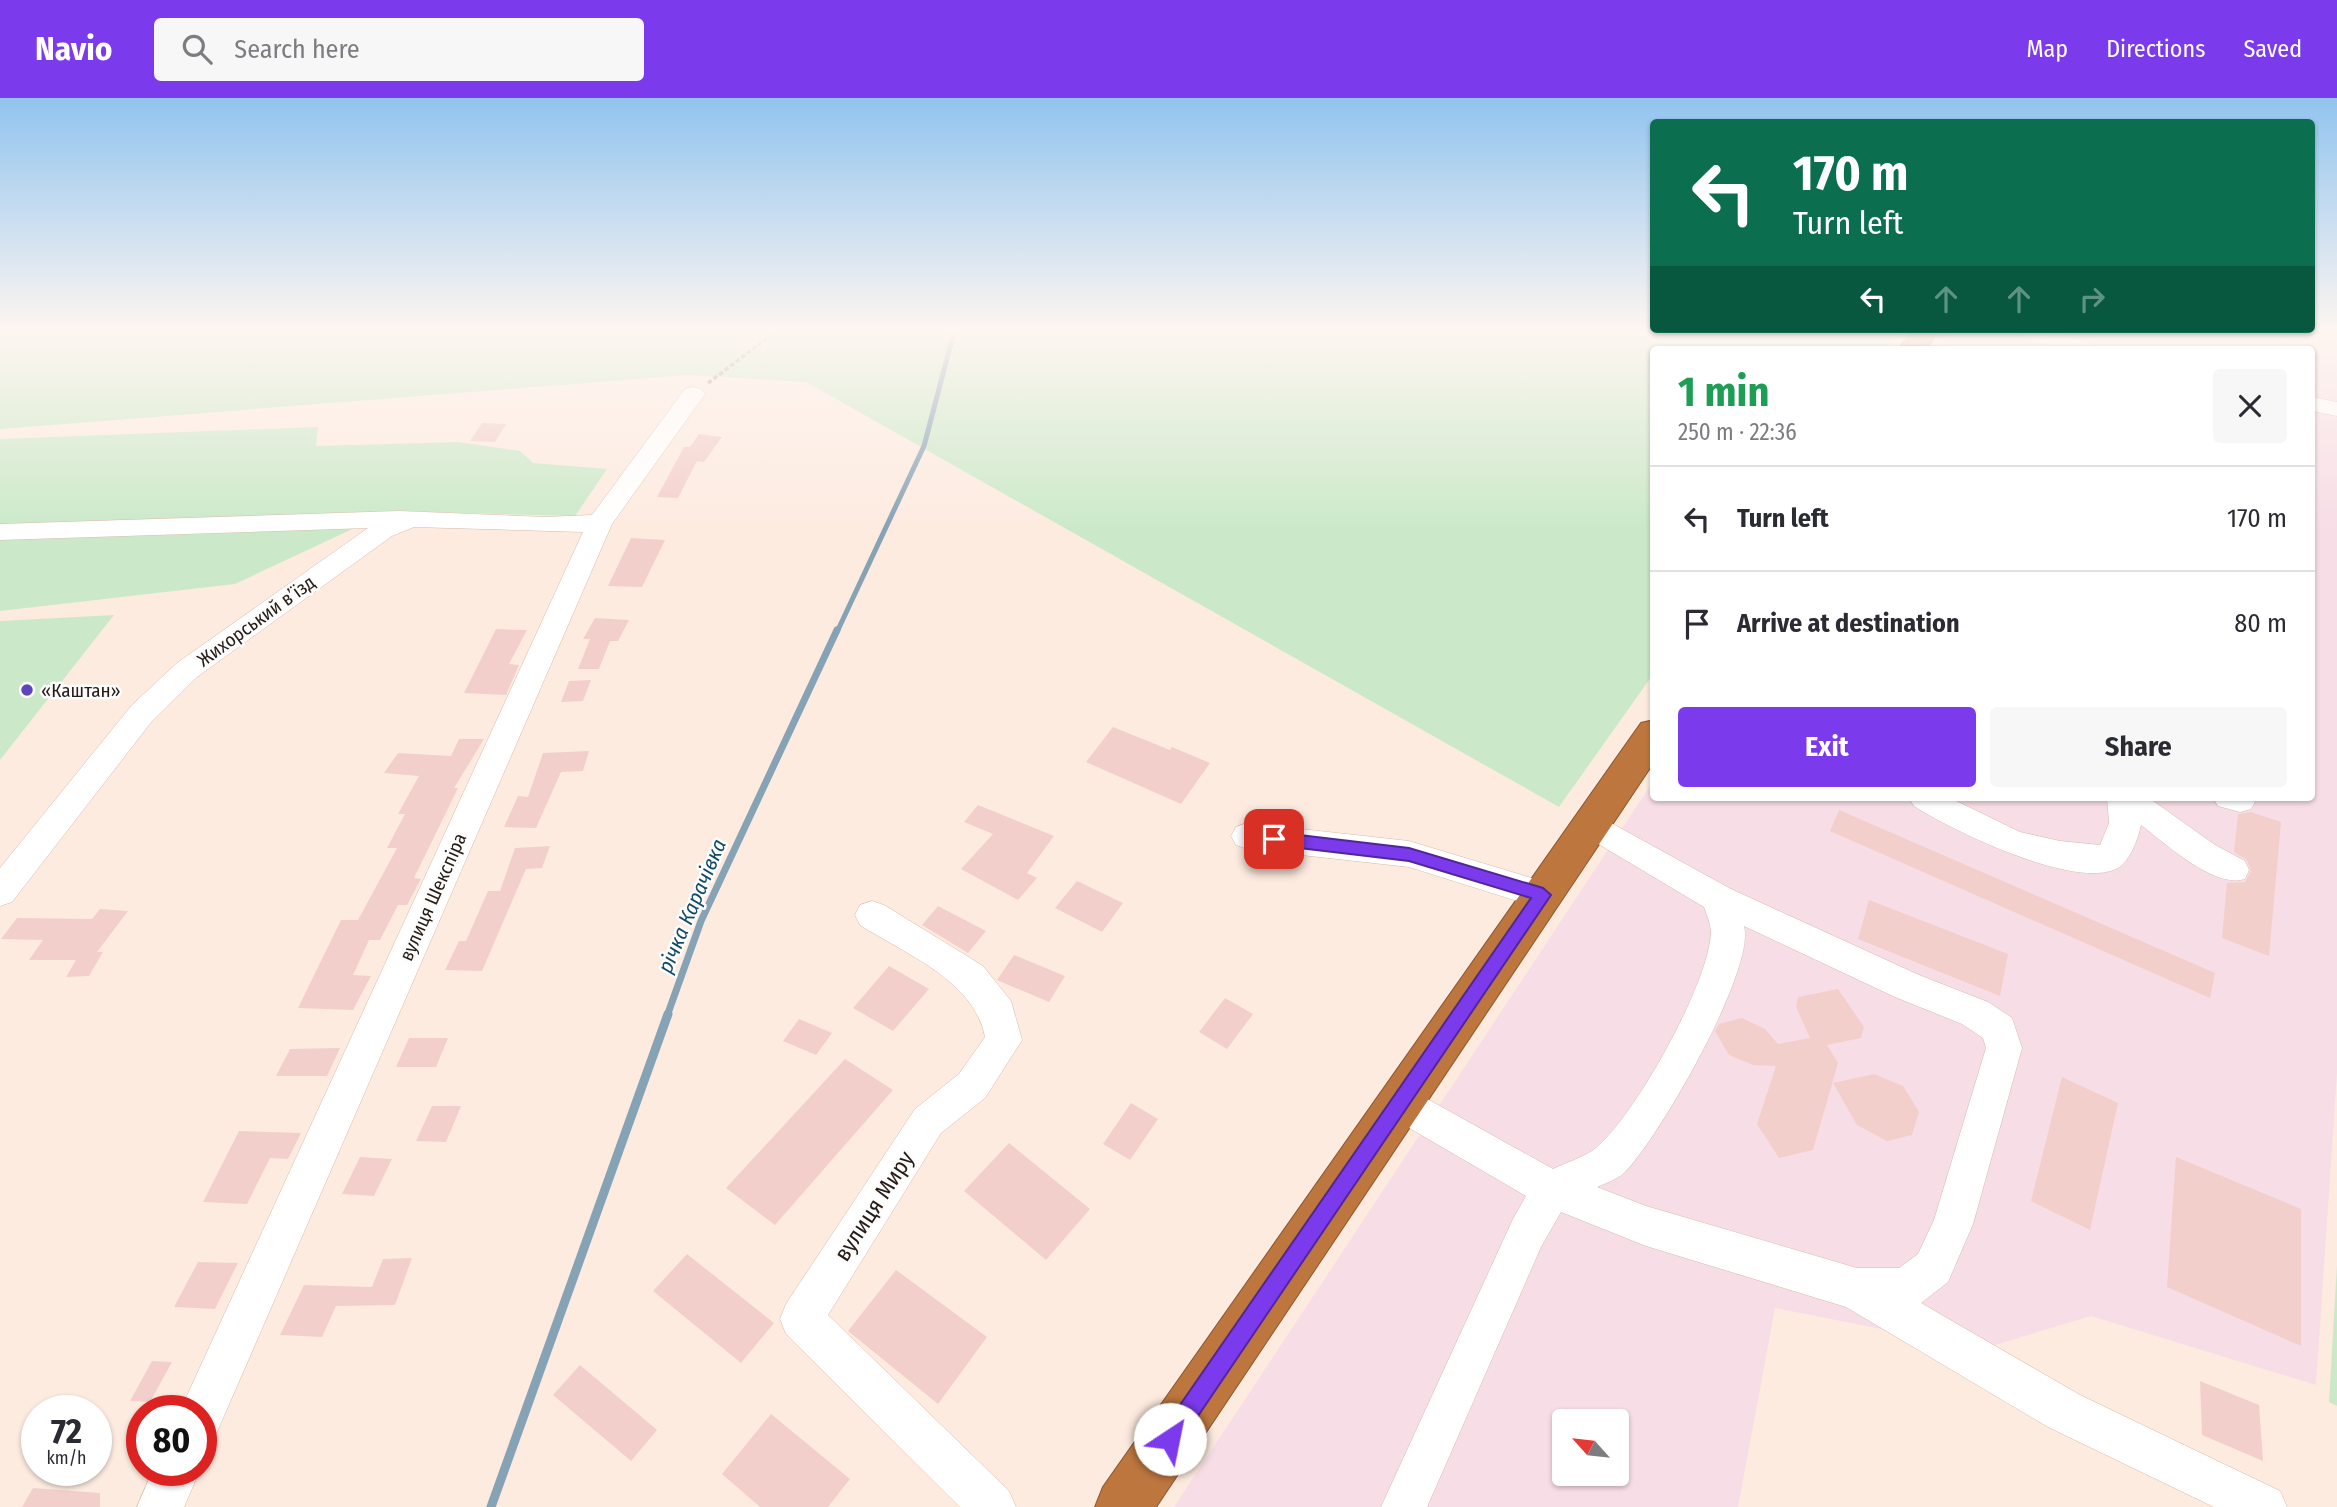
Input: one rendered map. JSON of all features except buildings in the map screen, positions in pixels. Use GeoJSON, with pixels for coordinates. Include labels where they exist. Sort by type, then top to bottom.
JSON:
{"type":"FeatureCollection","features":[{"type":"Feature","properties":{"kind":"highway"},"geometry":{"type":"LineString","coordinates":[[1123,1507],[1650,739]]}},
{"type":"Feature","properties":{"kind":"street","name":"вулиця Шекспіра"},"geometry":{"type":"LineString","coordinates":[[210,1395],[600,523],[690,398]]}},
{"type":"Feature","properties":{"kind":"street"},"geometry":{"type":"LineString","coordinates":[[2315,405],[2337,409]]}},
{"type":"Feature","properties":{"kind":"street","name":"Жихорський в’їзд"},"geometry":{"type":"LineString","coordinates":[[0,892],[142,713],[187,670],[383,530],[411,519],[546,525],[600,523]]}},
{"type":"Feature","properties":{"kind":"street"},"geometry":{"type":"LineString","coordinates":[[0,532],[411,519]]}},
{"type":"Feature","properties":{"kind":"street"},"geometry":{"type":"LineString","coordinates":[[1929,801],[1953,817],[2021,844],[2084,859],[2108,858],[2122,844],[2127,816],[2124,801]]}},
{"type":"Feature","properties":{"kind":"street"},"geometry":{"type":"LineString","coordinates":[[2128,801],[2203,854],[2233,870]]}},
{"type":"Feature","properties":{"kind":"street"},"geometry":{"type":"LineString","coordinates":[[1591,824],[1719,899],[1907,986],[1975,1013],[1999,1029],[2004,1048],[1953,1224],[1933,1268],[1906,1289],[1857,1289]]}},
{"type":"Feature","properties":{"kind":"street"},"geometry":{"type":"LineString","coordinates":[[1247,836],[1409,854],[1543,895]]}},
{"type":"Feature","properties":{"kind":"street"},"geometry":{"type":"LineString","coordinates":[[1404,1507],[1527,1233],[1552,1189],[1609,1162],[1646,1116],[1689,1041],[1722,965],[1728,931],[1719,899]]}},
{"type":"Feature","properties":{"kind":"street","name":"вулиця Миру"},"geometry":{"type":"LineString","coordinates":[[872,915],[971,977],[998,1012],[1004,1040],[972,1086],[928,1121],[801,1319],[993,1507]]}},
{"type":"Feature","properties":{"kind":"street"},"geometry":{"type":"LineString","coordinates":[[1400,1103],[1552,1189],[1646,1226],[1857,1289],[2064,1411],[2264,1507]]}},
{"type":"Feature","properties":{"kind":"street"},"geometry":{"type":"LineString","coordinates":[[160,1507],[170,1486]]}},
{"type":"Feature","properties":{"kind":"shaded area"},"geometry":{"type":"Polygon","coordinates":[[[2315,398],[2337,398],[2337,1073],[2316,1385],[2091,1316],[1982,1349],[1775,1308],[1738,1507],[1174,1507],[1650,786],[1650,801],[2315,801],[2315,398]]]}},
{"type":"Feature","properties":{"kind":"green space"},"geometry":{"type":"Polygon","coordinates":[[[0,398],[398,398],[0,429],[0,398]]]}},
{"type":"Feature","properties":{"kind":"green space"},"geometry":{"type":"Polygon","coordinates":[[[834,398],[1650,398],[1650,679],[1559,807],[834,398]]]}},
{"type":"Feature","properties":{"kind":"green space"},"geometry":{"type":"Polygon","coordinates":[[[318,427],[316,446],[458,442],[520,451],[533,463],[607,469],[575,516],[391,511],[235,584],[0,611],[0,439],[318,427]]]}},
{"type":"Feature","properties":{"kind":"green space","name":"«Каштан»"},"geometry":{"type":"Polygon","coordinates":[[[114,615],[0,760],[0,621],[114,615]]]}},
{"type":"Feature","properties":{"kind":"green space"},"geometry":{"type":"Polygon","coordinates":[[[2337,1265],[2337,1406],[2329,1402],[2337,1265]]]}},
{"type":"Feature","properties":{"kind":"waterway","name":"річка Карачівка"},"geometry":{"type":"LineString","coordinates":[[837,632],[924,446],[937,398]]}},
{"type":"Feature","properties":{"kind":"waterway","name":"річка Карачівка"},"geometry":{"type":"LineString","coordinates":[[667,1016],[701,921],[837,630]]}},
{"type":"Feature","properties":{"kind":"waterway","name":"річка Карачівка"},"geometry":{"type":"LineString","coordinates":[[491,1507],[668,1014]]}},
{"type":"Feature","properties":{"kind":"place","name":"«Каштан»"},"geometry":{"type":"Point","coordinates":[27,690]}},
{"type":"Feature","properties":{"kind":"route"},"geometry":{"type":"LineString","coordinates":[[1170,1439],[1543,895],[1409,854],[1274,839]]}}]}
